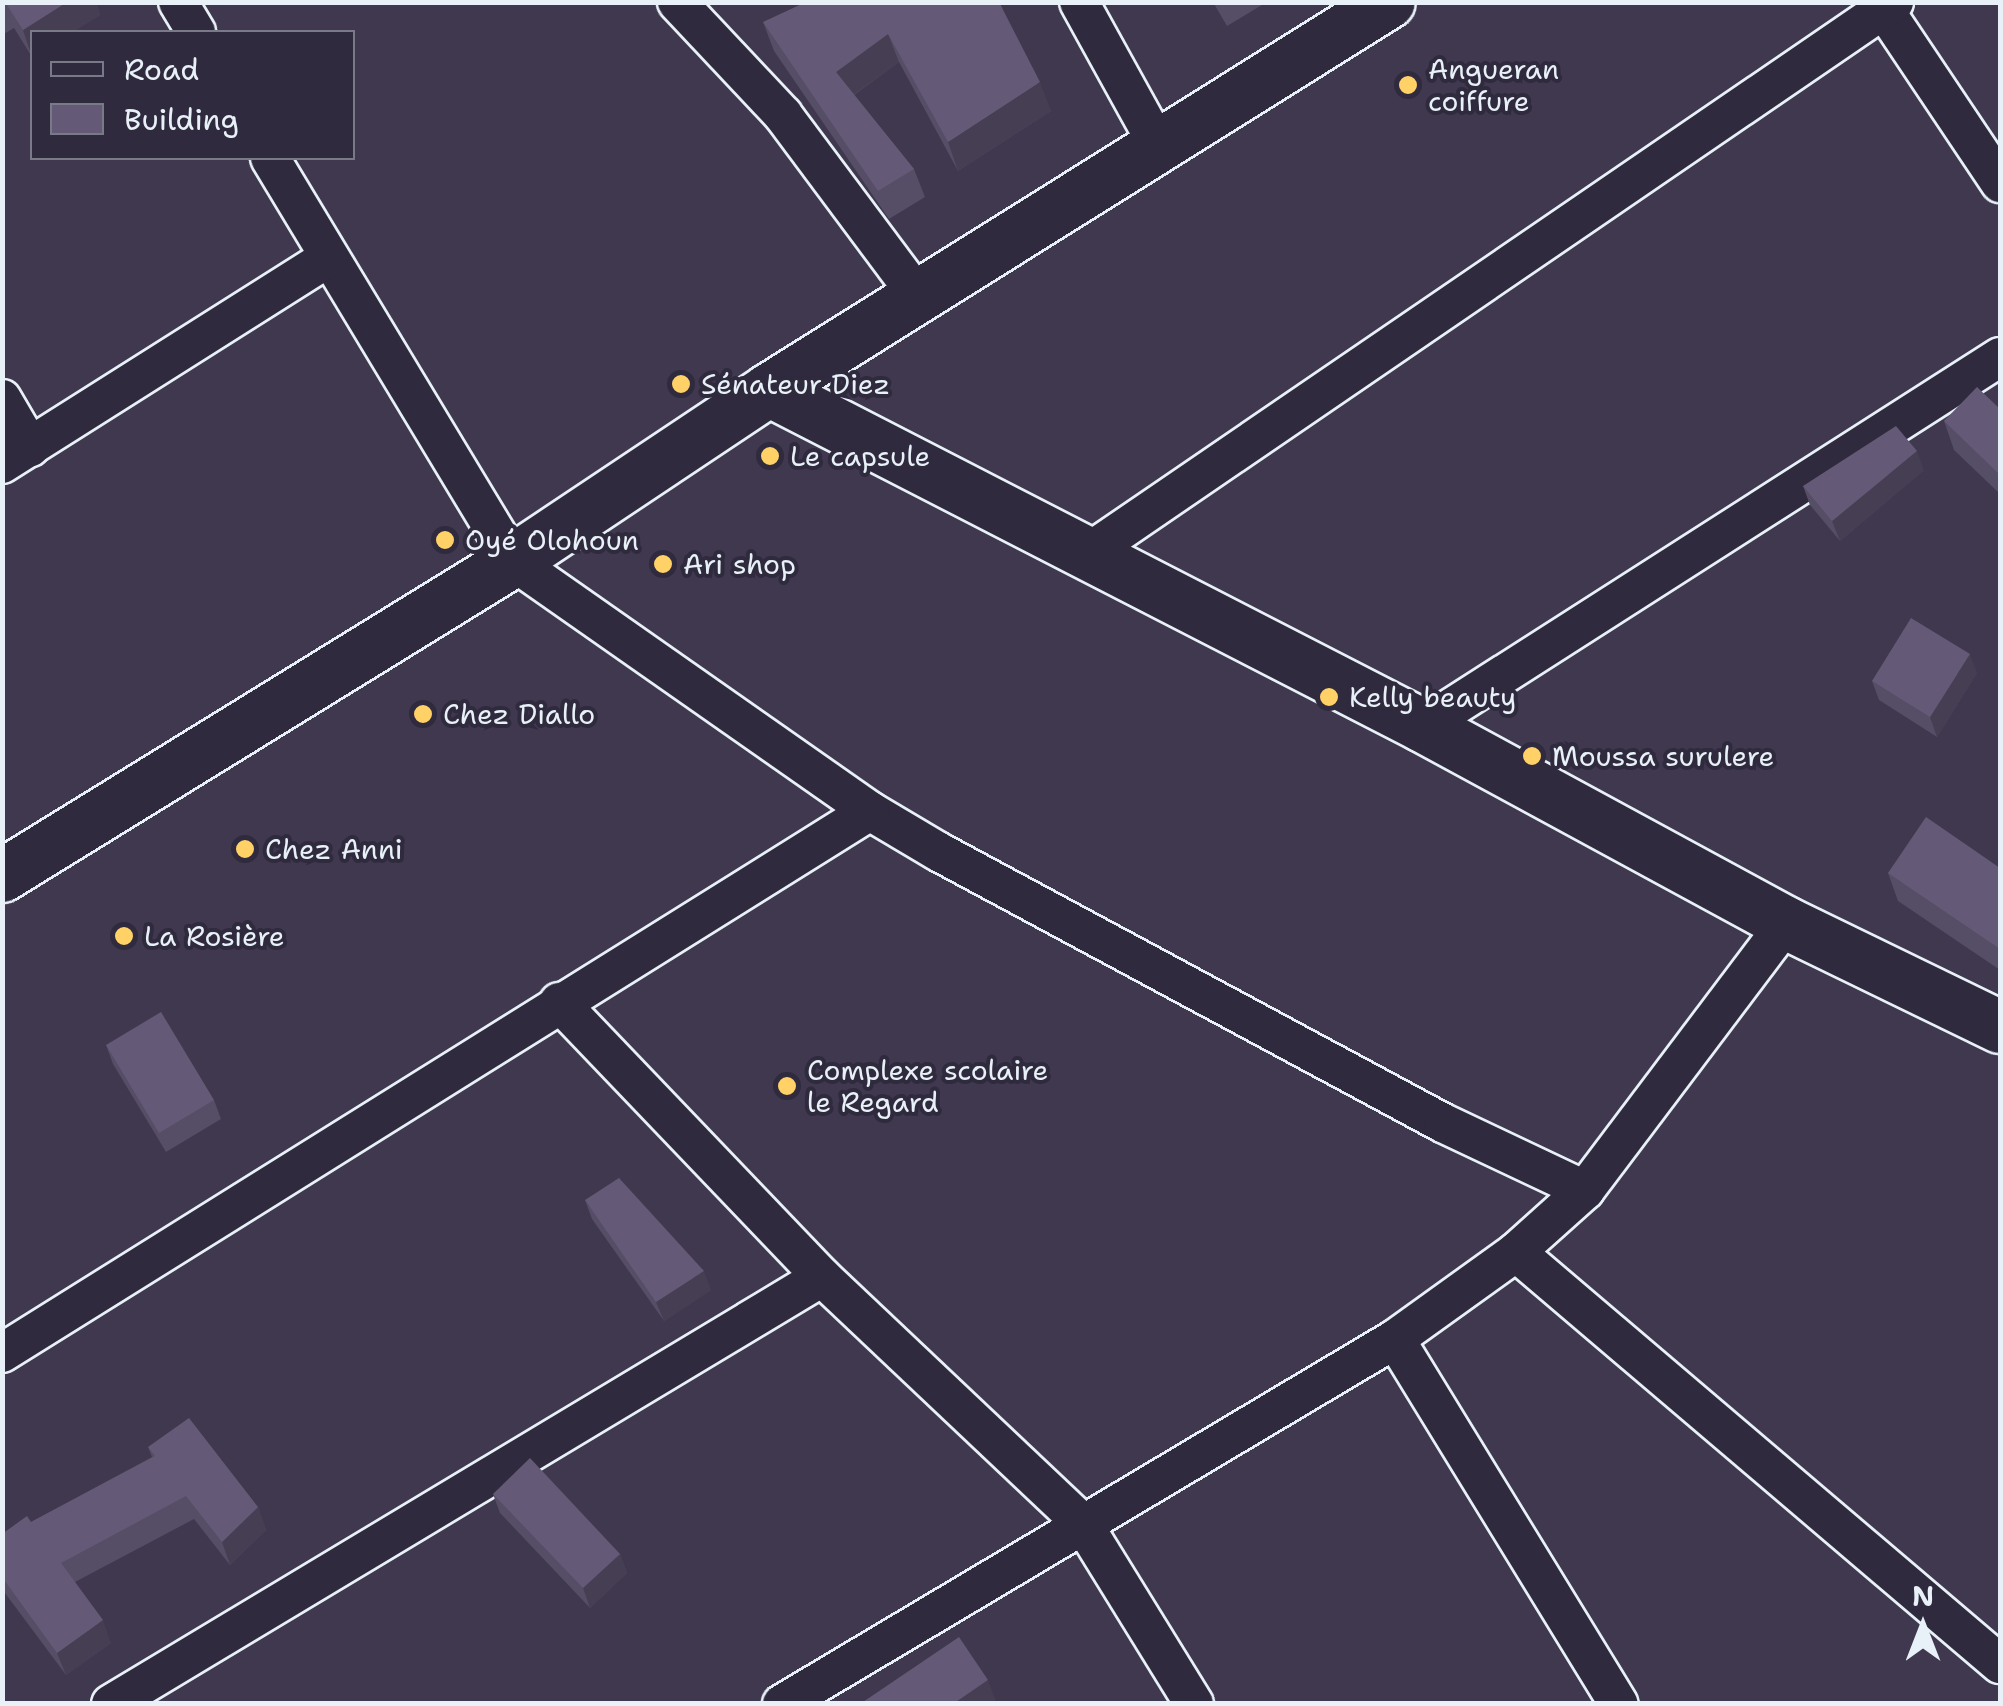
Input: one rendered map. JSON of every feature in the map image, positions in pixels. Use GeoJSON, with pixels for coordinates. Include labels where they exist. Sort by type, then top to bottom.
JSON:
{"type":"FeatureCollection","features":[{"type":"Feature","properties":{"kind":"main road"},"geometry":{"type":"LineString","coordinates":[[2,876],[513,561],[768,390],[1390,2]]}},
{"type":"Feature","properties":{"kind":"main road"},"geometry":{"type":"LineString","coordinates":[[768,390],[1424,726],[1786,924],[2000,1027]]}},
{"type":"Feature","properties":{"kind":"street"},"geometry":{"type":"LineString","coordinates":[[178,2],[195,30]]}},
{"type":"Feature","properties":{"kind":"street"},"geometry":{"type":"LineString","coordinates":[[678,2],[783,114],[918,296]]}},
{"type":"Feature","properties":{"kind":"street"},"geometry":{"type":"LineString","coordinates":[[1080,2],[1159,146]]}},
{"type":"Feature","properties":{"kind":"street"},"geometry":{"type":"LineString","coordinates":[[1086,556],[1886,5],[2000,183]]}},
{"type":"Feature","properties":{"kind":"street"},"geometry":{"type":"LineString","coordinates":[[271,160],[513,561],[870,811],[1442,1123],[1586,1190]]}},
{"type":"Feature","properties":{"kind":"street"},"geometry":{"type":"LineString","coordinates":[[2,399],[16,455],[329,256]]}},
{"type":"Feature","properties":{"kind":"street"},"geometry":{"type":"LineString","coordinates":[[1424,726],[2000,356]]}},
{"type":"Feature","properties":{"kind":"street"},"geometry":{"type":"LineString","coordinates":[[2,1353],[870,811]]}},
{"type":"Feature","properties":{"kind":"street"},"geometry":{"type":"LineString","coordinates":[[782,1704],[1395,1339],[1516,1252],[1586,1190],[1786,924]]}},
{"type":"Feature","properties":{"kind":"street"},"geometry":{"type":"LineString","coordinates":[[559,1002],[822,1277],[1083,1524],[1194,1704]]}},
{"type":"Feature","properties":{"kind":"street"},"geometry":{"type":"LineString","coordinates":[[1516,1252],[2000,1664]]}},
{"type":"Feature","properties":{"kind":"street"},"geometry":{"type":"LineString","coordinates":[[111,1704],[822,1277]]}},
{"type":"Feature","properties":{"kind":"street"},"geometry":{"type":"LineString","coordinates":[[1395,1339],[1619,1704]]}},
{"type":"Feature","properties":{"kind":"building"},"geometry":{"type":"Polygon","coordinates":[[[5,2],[67,2],[23,30],[5,2]]]}},
{"type":"Feature","properties":{"kind":"building"},"geometry":{"type":"Polygon","coordinates":[[[806,2],[999,2],[1040,82],[948,142],[888,34],[836,72],[914,169],[878,191],[763,22],[806,2]]]}},
{"type":"Feature","properties":{"kind":"building"},"geometry":{"type":"Polygon","coordinates":[[[1977,387],[2000,409],[2000,475],[1944,421],[1977,387]]]}},
{"type":"Feature","properties":{"kind":"building"},"geometry":{"type":"Polygon","coordinates":[[[1896,426],[1917,451],[1832,521],[1803,486],[1896,426]]]}},
{"type":"Feature","properties":{"kind":"building"},"geometry":{"type":"Polygon","coordinates":[[[1911,618],[1970,654],[1930,717],[1872,681],[1911,618]]]}},
{"type":"Feature","properties":{"kind":"building"},"geometry":{"type":"Polygon","coordinates":[[[1926,817],[2000,868],[2000,949],[1888,873],[1926,817]]]}},
{"type":"Feature","properties":{"kind":"building"},"geometry":{"type":"Polygon","coordinates":[[[161,1012],[214,1100],[159,1133],[106,1045],[161,1012]]]}},
{"type":"Feature","properties":{"kind":"building"},"geometry":{"type":"Polygon","coordinates":[[[619,1178],[704,1271],[656,1302],[585,1200],[619,1178]]]}},
{"type":"Feature","properties":{"kind":"building"},"geometry":{"type":"Polygon","coordinates":[[[189,1418],[258,1507],[222,1542],[186,1496],[61,1563],[103,1620],[57,1653],[2,1577],[2,1534],[27,1516],[31,1522],[155,1456],[148,1447],[189,1418]]]}},
{"type":"Feature","properties":{"kind":"building"},"geometry":{"type":"Polygon","coordinates":[[[530,1458],[620,1554],[583,1588],[493,1494],[530,1458]]]}},
{"type":"Feature","properties":{"kind":"building"},"geometry":{"type":"Polygon","coordinates":[[[959,1637],[988,1680],[953,1704],[860,1704],[959,1637]]]}},
{"type":"Feature","properties":{"kind":"place","name":"Angueran coiffure"},"geometry":{"type":"Point","coordinates":[1408,85]}},
{"type":"Feature","properties":{"kind":"place","name":"Sénateur Diez"},"geometry":{"type":"Point","coordinates":[681,384]}},
{"type":"Feature","properties":{"kind":"place","name":"Le capsule"},"geometry":{"type":"Point","coordinates":[770,456]}},
{"type":"Feature","properties":{"kind":"place","name":"Oyé Olohoun"},"geometry":{"type":"Point","coordinates":[445,540]}},
{"type":"Feature","properties":{"kind":"place","name":"Ari shop"},"geometry":{"type":"Point","coordinates":[663,564]}},
{"type":"Feature","properties":{"kind":"place","name":"Kelly beauty"},"geometry":{"type":"Point","coordinates":[1329,697]}},
{"type":"Feature","properties":{"kind":"place","name":"Chez Diallo"},"geometry":{"type":"Point","coordinates":[423,714]}},
{"type":"Feature","properties":{"kind":"place","name":"Moussa surulere"},"geometry":{"type":"Point","coordinates":[1532,756]}},
{"type":"Feature","properties":{"kind":"place","name":"Chez Anni"},"geometry":{"type":"Point","coordinates":[245,849]}},
{"type":"Feature","properties":{"kind":"place","name":"La Rosière"},"geometry":{"type":"Point","coordinates":[124,936]}},
{"type":"Feature","properties":{"kind":"place","name":"Complexe scolaire le Regard"},"geometry":{"type":"Point","coordinates":[787,1086]}}]}
